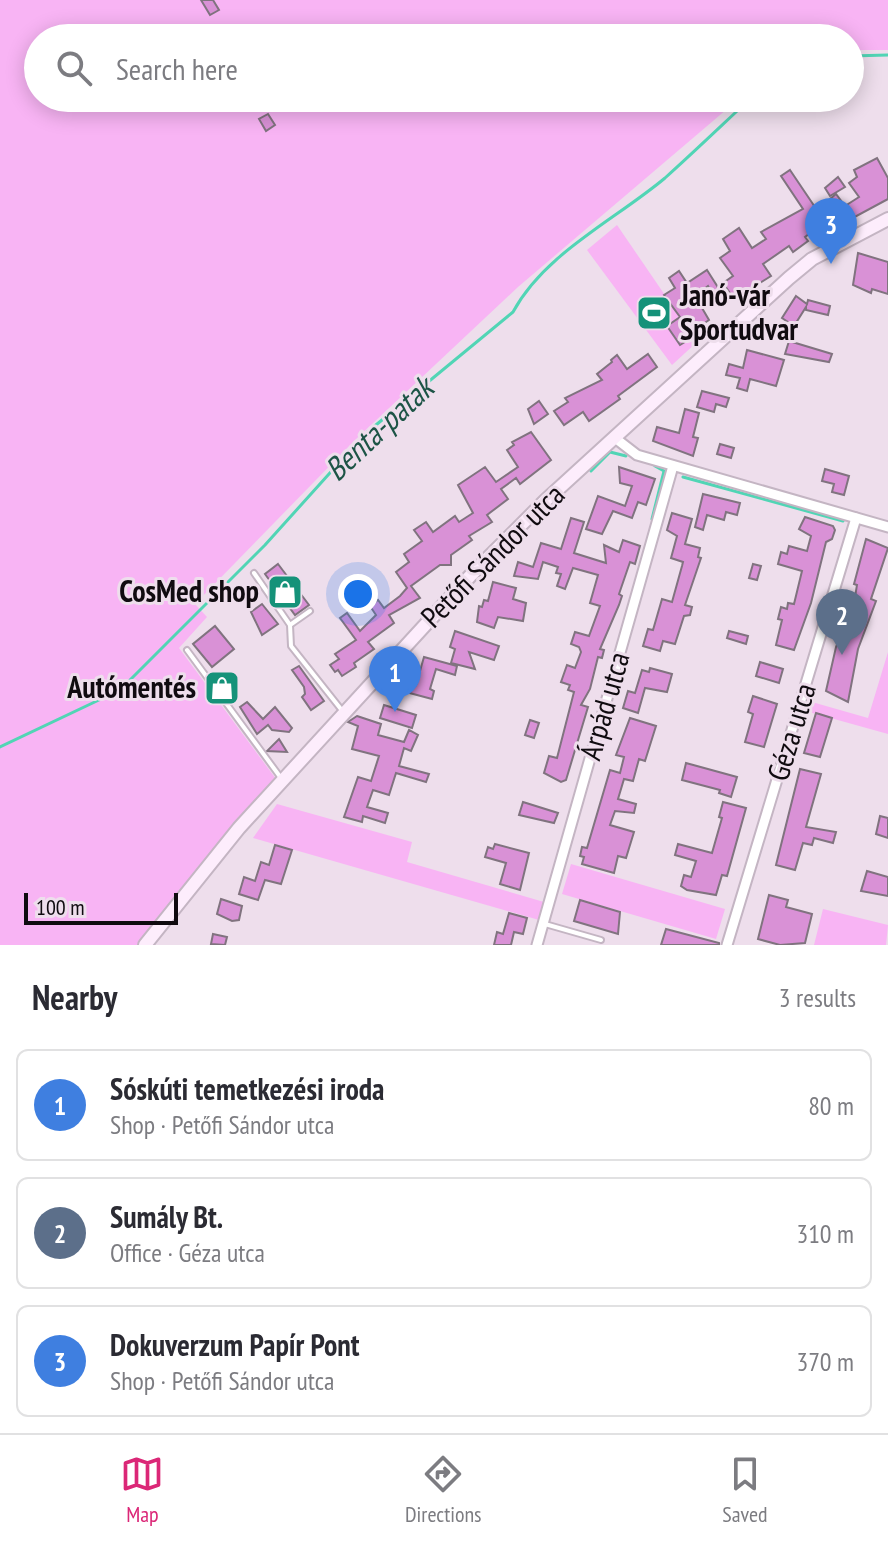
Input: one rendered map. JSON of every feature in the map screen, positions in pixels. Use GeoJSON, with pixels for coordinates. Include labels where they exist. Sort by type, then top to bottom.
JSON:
{"type":"FeatureCollection","features":[{"type":"Feature","properties":{"kind":"main road","name":"Petőfi Sándor utca"},"geometry":{"type":"LineString","coordinates":[[145,945],[282,780],[507,538],[812,259],[888,219]]}},
{"type":"Feature","properties":{"kind":"street"},"geometry":{"type":"LineString","coordinates":[[615,438],[637,455],[888,527]]}},
{"type":"Feature","properties":{"kind":"street","name":"Árpád utca"},"geometry":{"type":"LineString","coordinates":[[537,945],[673,466]]}},
{"type":"Feature","properties":{"kind":"street","name":"Géza utca"},"geometry":{"type":"LineString","coordinates":[[727,945],[856,518]]}},
{"type":"Feature","properties":{"kind":"lane"},"geometry":{"type":"LineString","coordinates":[[254,573],[290,625],[291,646],[344,713]]}},
{"type":"Feature","properties":{"kind":"lane"},"geometry":{"type":"LineString","coordinates":[[290,625],[310,611]]}},
{"type":"Feature","properties":{"kind":"lane"},"geometry":{"type":"LineString","coordinates":[[187,650],[282,780]]}},
{"type":"Feature","properties":{"kind":"lane"},"geometry":{"type":"LineString","coordinates":[[542,924],[601,940]]}},
{"type":"Feature","properties":{"kind":"shaded area"},"geometry":{"type":"Polygon","coordinates":[[[0,0],[888,0],[888,50],[864,50],[864,24],[24,24],[24,112],[724,112],[518,287],[354,441],[195,604],[207,617],[179,648],[279,783],[145,945],[0,945],[0,0]]]}},
{"type":"Feature","properties":{"kind":"shaded area","name":"Janó-vár Sportudvar"},"geometry":{"type":"Polygon","coordinates":[[[617,225],[697,342],[672,365],[587,250],[617,225]]]}},
{"type":"Feature","properties":{"kind":"shaded area"},"geometry":{"type":"Polygon","coordinates":[[[888,652],[888,734],[809,712],[812,702],[868,718],[888,652]]]}},
{"type":"Feature","properties":{"kind":"shaded area"},"geometry":{"type":"Polygon","coordinates":[[[277,804],[412,842],[407,862],[544,902],[539,920],[253,838],[277,804]]]}},
{"type":"Feature","properties":{"kind":"shaded area"},"geometry":{"type":"Polygon","coordinates":[[[571,864],[725,909],[716,939],[562,894],[571,864]]]}},
{"type":"Feature","properties":{"kind":"shaded area"},"geometry":{"type":"Polygon","coordinates":[[[823,909],[888,925],[886,945],[814,945],[823,909]]]}},
{"type":"Feature","properties":{"kind":"building"},"geometry":{"type":"Polygon","coordinates":[[[201,0],[213,0],[219,10],[210,15],[201,0]]]}},
{"type":"Feature","properties":{"kind":"building"},"geometry":{"type":"Polygon","coordinates":[[[268,114],[275,125],[266,131],[259,119],[268,114]]]}},
{"type":"Feature","properties":{"kind":"building"},"geometry":{"type":"Polygon","coordinates":[[[877,158],[888,178],[888,199],[838,226],[827,213],[836,208],[830,199],[836,194],[845,206],[859,197],[849,183],[857,177],[854,170],[877,158]]]}},
{"type":"Feature","properties":{"kind":"building"},"geometry":{"type":"Polygon","coordinates":[[[790,170],[825,222],[805,237],[808,241],[793,252],[789,246],[763,264],[771,276],[734,299],[723,283],[733,276],[720,258],[730,251],[723,239],[739,228],[752,248],[766,239],[761,232],[803,209],[781,176],[790,170]]]}},
{"type":"Feature","properties":{"kind":"building"},"geometry":{"type":"Polygon","coordinates":[[[838,177],[845,187],[830,196],[825,188],[838,177]]]}},
{"type":"Feature","properties":{"kind":"building"},"geometry":{"type":"Polygon","coordinates":[[[858,253],[888,262],[888,294],[872,289],[871,293],[853,285],[858,253]]]}},
{"type":"Feature","properties":{"kind":"building"},"geometry":{"type":"Polygon","coordinates":[[[707,270],[719,289],[712,293],[708,286],[695,296],[709,320],[690,333],[693,337],[680,345],[667,326],[680,317],[664,295],[675,288],[669,278],[679,271],[687,283],[707,270]]]}},
{"type":"Feature","properties":{"kind":"building"},"geometry":{"type":"Polygon","coordinates":[[[796,296],[807,304],[808,300],[830,306],[828,315],[806,310],[806,307],[794,326],[782,318],[796,296]]]}},
{"type":"Feature","properties":{"kind":"building"},"geometry":{"type":"Polygon","coordinates":[[[789,341],[832,354],[829,362],[785,354],[789,341]]]}},
{"type":"Feature","properties":{"kind":"building"},"geometry":{"type":"Polygon","coordinates":[[[747,350],[784,360],[776,386],[750,379],[747,391],[737,388],[740,378],[726,375],[729,364],[743,368],[747,350]]]}},
{"type":"Feature","properties":{"kind":"building"},"geometry":{"type":"Polygon","coordinates":[[[648,354],[657,367],[618,396],[620,399],[589,421],[583,412],[564,425],[554,411],[568,402],[565,398],[602,380],[597,374],[617,355],[627,369],[648,354]]]}},
{"type":"Feature","properties":{"kind":"building"},"geometry":{"type":"Polygon","coordinates":[[[702,391],[729,398],[726,407],[716,404],[714,412],[697,407],[702,391]]]}},
{"type":"Feature","properties":{"kind":"building"},"geometry":{"type":"Polygon","coordinates":[[[539,401],[548,414],[534,424],[528,409],[539,401]]]}},
{"type":"Feature","properties":{"kind":"building"},"geometry":{"type":"Polygon","coordinates":[[[685,409],[699,413],[693,437],[698,438],[693,456],[653,441],[657,427],[679,433],[685,409]]]}},
{"type":"Feature","properties":{"kind":"building"},"geometry":{"type":"Polygon","coordinates":[[[531,432],[551,460],[520,484],[516,478],[501,489],[508,499],[487,515],[492,522],[469,536],[472,540],[451,555],[451,565],[440,565],[411,586],[420,598],[389,615],[394,623],[368,642],[374,649],[354,663],[356,667],[342,676],[338,670],[335,672],[330,665],[339,659],[335,654],[356,640],[340,618],[347,613],[360,631],[376,615],[370,606],[378,600],[384,608],[400,596],[407,588],[396,572],[409,562],[404,554],[422,541],[414,530],[426,522],[433,532],[455,516],[459,522],[473,513],[458,485],[485,467],[496,482],[518,467],[507,450],[514,445],[512,442],[531,432]]]}},
{"type":"Feature","properties":{"kind":"building"},"geometry":{"type":"Polygon","coordinates":[[[720,444],[734,448],[731,458],[717,454],[720,444]]]}},
{"type":"Feature","properties":{"kind":"building"},"geometry":{"type":"Polygon","coordinates":[[[619,467],[655,479],[646,505],[638,502],[632,518],[613,511],[602,534],[586,529],[598,496],[625,506],[632,486],[620,483],[619,467]]]}},
{"type":"Feature","properties":{"kind":"building"},"geometry":{"type":"Polygon","coordinates":[[[825,469],[849,476],[844,495],[832,492],[834,484],[822,481],[825,469]]]}},
{"type":"Feature","properties":{"kind":"building"},"geometry":{"type":"Polygon","coordinates":[[[703,494],[740,503],[737,515],[726,512],[724,520],[707,515],[703,530],[695,527],[703,494]]]}},
{"type":"Feature","properties":{"kind":"building"},"geometry":{"type":"Polygon","coordinates":[[[672,513],[692,519],[685,544],[700,548],[698,557],[701,558],[685,605],[692,607],[690,615],[684,616],[675,644],[663,641],[660,651],[643,646],[648,629],[653,630],[662,599],[672,602],[683,562],[671,558],[677,536],[667,530],[672,513]]]}},
{"type":"Feature","properties":{"kind":"building"},"geometry":{"type":"Polygon","coordinates":[[[805,517],[833,526],[835,530],[832,539],[826,542],[811,603],[794,650],[776,645],[782,620],[778,619],[781,607],[787,609],[788,603],[794,604],[802,571],[778,564],[781,552],[787,554],[789,546],[807,551],[811,536],[799,529],[805,517]]]}},
{"type":"Feature","properties":{"kind":"building"},"geometry":{"type":"Polygon","coordinates":[[[571,518],[584,522],[574,553],[606,563],[604,545],[619,552],[623,540],[640,546],[635,564],[630,562],[619,594],[622,596],[619,605],[600,649],[604,650],[602,658],[598,657],[590,689],[581,705],[588,707],[566,780],[561,782],[544,773],[549,756],[557,758],[574,692],[568,690],[570,685],[561,682],[567,665],[575,668],[581,652],[579,647],[571,644],[575,632],[589,636],[600,606],[590,603],[598,575],[573,568],[565,589],[557,586],[561,574],[556,573],[558,567],[543,562],[538,579],[514,576],[518,562],[533,567],[541,543],[561,549],[571,518]]]}},
{"type":"Feature","properties":{"kind":"building"},"geometry":{"type":"Polygon","coordinates":[[[866,539],[888,548],[871,599],[876,601],[858,649],[848,702],[826,691],[836,647],[854,603],[857,585],[854,584],[866,539]]]}},
{"type":"Feature","properties":{"kind":"building"},"geometry":{"type":"Polygon","coordinates":[[[278,564],[309,605],[295,615],[265,574],[278,564]]]}},
{"type":"Feature","properties":{"kind":"building"},"geometry":{"type":"Polygon","coordinates":[[[753,564],[761,566],[757,580],[749,578],[753,564]]]}},
{"type":"Feature","properties":{"kind":"building"},"geometry":{"type":"Polygon","coordinates":[[[493,582],[516,588],[513,599],[526,603],[523,621],[498,617],[494,628],[477,622],[479,606],[482,607],[484,600],[488,601],[493,582]]]}},
{"type":"Feature","properties":{"kind":"building"},"geometry":{"type":"Polygon","coordinates":[[[262,604],[278,624],[262,635],[251,612],[262,604]]]}},
{"type":"Feature","properties":{"kind":"building"},"geometry":{"type":"Polygon","coordinates":[[[215,626],[234,649],[212,667],[193,644],[215,626]]]}},
{"type":"Feature","properties":{"kind":"building"},"geometry":{"type":"Polygon","coordinates":[[[455,631],[499,646],[494,660],[469,652],[475,669],[451,663],[455,649],[450,647],[455,631]]]}},
{"type":"Feature","properties":{"kind":"building"},"geometry":{"type":"Polygon","coordinates":[[[729,631],[748,636],[746,644],[727,638],[729,631]]]}},
{"type":"Feature","properties":{"kind":"building"},"geometry":{"type":"Polygon","coordinates":[[[424,657],[457,666],[455,675],[436,669],[430,689],[434,691],[432,699],[402,691],[405,682],[416,685],[424,657]]]}},
{"type":"Feature","properties":{"kind":"building"},"geometry":{"type":"Polygon","coordinates":[[[760,662],[783,669],[779,683],[756,676],[760,662]]]}},
{"type":"Feature","properties":{"kind":"building"},"geometry":{"type":"Polygon","coordinates":[[[299,666],[324,701],[311,710],[302,697],[304,687],[292,670],[299,666]]]}},
{"type":"Feature","properties":{"kind":"building"},"geometry":{"type":"Polygon","coordinates":[[[650,668],[672,674],[667,692],[645,688],[638,713],[623,708],[628,691],[635,693],[642,670],[649,672],[650,668]]]}},
{"type":"Feature","properties":{"kind":"building"},"geometry":{"type":"Polygon","coordinates":[[[753,696],[777,704],[764,747],[745,742],[753,714],[748,712],[753,696]]]}},
{"type":"Feature","properties":{"kind":"building"},"geometry":{"type":"Polygon","coordinates":[[[247,702],[263,719],[275,707],[292,728],[289,732],[272,730],[268,725],[257,734],[240,707],[247,702]]]}},
{"type":"Feature","properties":{"kind":"building"},"geometry":{"type":"Polygon","coordinates":[[[384,705],[416,715],[412,728],[380,718],[384,705]]]}},
{"type":"Feature","properties":{"kind":"building"},"geometry":{"type":"Polygon","coordinates":[[[816,713],[832,718],[820,757],[804,753],[816,713]]]}},
{"type":"Feature","properties":{"kind":"building"},"geometry":{"type":"Polygon","coordinates":[[[357,716],[381,724],[378,735],[404,742],[409,730],[418,735],[411,751],[404,748],[399,766],[429,774],[426,782],[396,773],[389,795],[373,790],[367,807],[388,813],[385,823],[363,816],[362,822],[344,817],[358,777],[371,781],[379,756],[352,749],[358,726],[348,722],[357,716]]]}},
{"type":"Feature","properties":{"kind":"building"},"geometry":{"type":"Polygon","coordinates":[[[630,718],[656,726],[645,761],[639,759],[633,781],[624,779],[618,799],[636,804],[634,813],[615,811],[610,825],[634,832],[626,858],[618,856],[614,873],[582,864],[584,857],[580,856],[582,847],[587,848],[610,770],[620,773],[624,757],[616,755],[630,718]]]}},
{"type":"Feature","properties":{"kind":"building"},"geometry":{"type":"Polygon","coordinates":[[[530,720],[539,723],[534,738],[525,735],[530,720]]]}},
{"type":"Feature","properties":{"kind":"building"},"geometry":{"type":"Polygon","coordinates":[[[279,739],[287,752],[267,751],[279,739]]]}},
{"type":"Feature","properties":{"kind":"building"},"geometry":{"type":"Polygon","coordinates":[[[686,763],[737,777],[731,797],[719,793],[720,790],[682,780],[686,763]]]}},
{"type":"Feature","properties":{"kind":"building"},"geometry":{"type":"Polygon","coordinates":[[[800,769],[821,774],[806,827],[836,832],[833,843],[814,838],[812,845],[803,843],[795,870],[776,865],[800,769]]]}},
{"type":"Feature","properties":{"kind":"building"},"geometry":{"type":"Polygon","coordinates":[[[523,802],[558,813],[554,823],[519,815],[523,802]]]}},
{"type":"Feature","properties":{"kind":"building"},"geometry":{"type":"Polygon","coordinates":[[[723,802],[746,808],[727,876],[722,875],[716,895],[687,890],[681,886],[684,875],[691,877],[696,861],[675,855],[678,844],[712,853],[723,802]]]}},
{"type":"Feature","properties":{"kind":"building"},"geometry":{"type":"Polygon","coordinates":[[[880,816],[888,818],[888,838],[876,834],[880,816]]]}},
{"type":"Feature","properties":{"kind":"building"},"geometry":{"type":"Polygon","coordinates":[[[495,844],[529,853],[520,890],[500,884],[506,863],[485,857],[488,847],[493,849],[495,844]]]}},
{"type":"Feature","properties":{"kind":"building"},"geometry":{"type":"Polygon","coordinates":[[[275,845],[292,850],[281,884],[265,880],[258,900],[239,894],[244,877],[255,881],[261,862],[269,865],[275,845]]]}},
{"type":"Feature","properties":{"kind":"building"},"geometry":{"type":"Polygon","coordinates":[[[867,871],[888,877],[888,896],[861,891],[867,871]]]}},
{"type":"Feature","properties":{"kind":"building"},"geometry":{"type":"Polygon","coordinates":[[[769,895],[788,900],[786,907],[812,914],[805,943],[780,945],[758,939],[769,895]]]}},
{"type":"Feature","properties":{"kind":"building"},"geometry":{"type":"Polygon","coordinates":[[[221,899],[242,906],[239,920],[232,921],[217,914],[221,899]]]}},
{"type":"Feature","properties":{"kind":"building"},"geometry":{"type":"Polygon","coordinates":[[[580,900],[620,912],[618,934],[574,921],[580,900]]]}},
{"type":"Feature","properties":{"kind":"building"},"geometry":{"type":"Polygon","coordinates":[[[509,913],[527,918],[523,934],[514,932],[511,945],[494,945],[497,932],[503,934],[509,913]]]}},
{"type":"Feature","properties":{"kind":"building"},"geometry":{"type":"Polygon","coordinates":[[[666,929],[719,943],[719,945],[661,945],[666,929]]]}},
{"type":"Feature","properties":{"kind":"building"},"geometry":{"type":"Polygon","coordinates":[[[213,934],[227,937],[225,945],[211,944],[213,934]]]}},
{"type":"Feature","properties":{"kind":"waterway","name":"Benta-patak"},"geometry":{"type":"LineString","coordinates":[[864,56],[888,55]]}},
{"type":"Feature","properties":{"kind":"waterway","name":"Benta-patak"},"geometry":{"type":"LineString","coordinates":[[0,747],[120,690],[265,545],[365,434],[513,312],[543,272],[562,255],[665,178],[736,112]]}},
{"type":"Feature","properties":{"kind":"waterway"},"geometry":{"type":"LineString","coordinates":[[591,471],[610,452],[626,456]]}},
{"type":"Feature","properties":{"kind":"waterway"},"geometry":{"type":"LineString","coordinates":[[652,519],[664,471],[655,466]]}},
{"type":"Feature","properties":{"kind":"waterway"},"geometry":{"type":"LineString","coordinates":[[683,477],[843,521]]}},
{"type":"Feature","properties":{"kind":"place","name":"Dokuverzum Papír Pont"},"geometry":{"type":"Point","coordinates":[831,264]}},
{"type":"Feature","properties":{"kind":"place","name":"Janó-vár Sportudvar"},"geometry":{"type":"Point","coordinates":[654,313]}},
{"type":"Feature","properties":{"kind":"place","name":"CosMed shop"},"geometry":{"type":"Point","coordinates":[285,592]}},
{"type":"Feature","properties":{"kind":"place","name":"Sumály Bt."},"geometry":{"type":"Point","coordinates":[842,655]}},
{"type":"Feature","properties":{"kind":"place","name":"Autómentés"},"geometry":{"type":"Point","coordinates":[222,688]}},
{"type":"Feature","properties":{"kind":"place","name":"Sóskúti temetkezési iroda"},"geometry":{"type":"Point","coordinates":[395,712]}}]}
